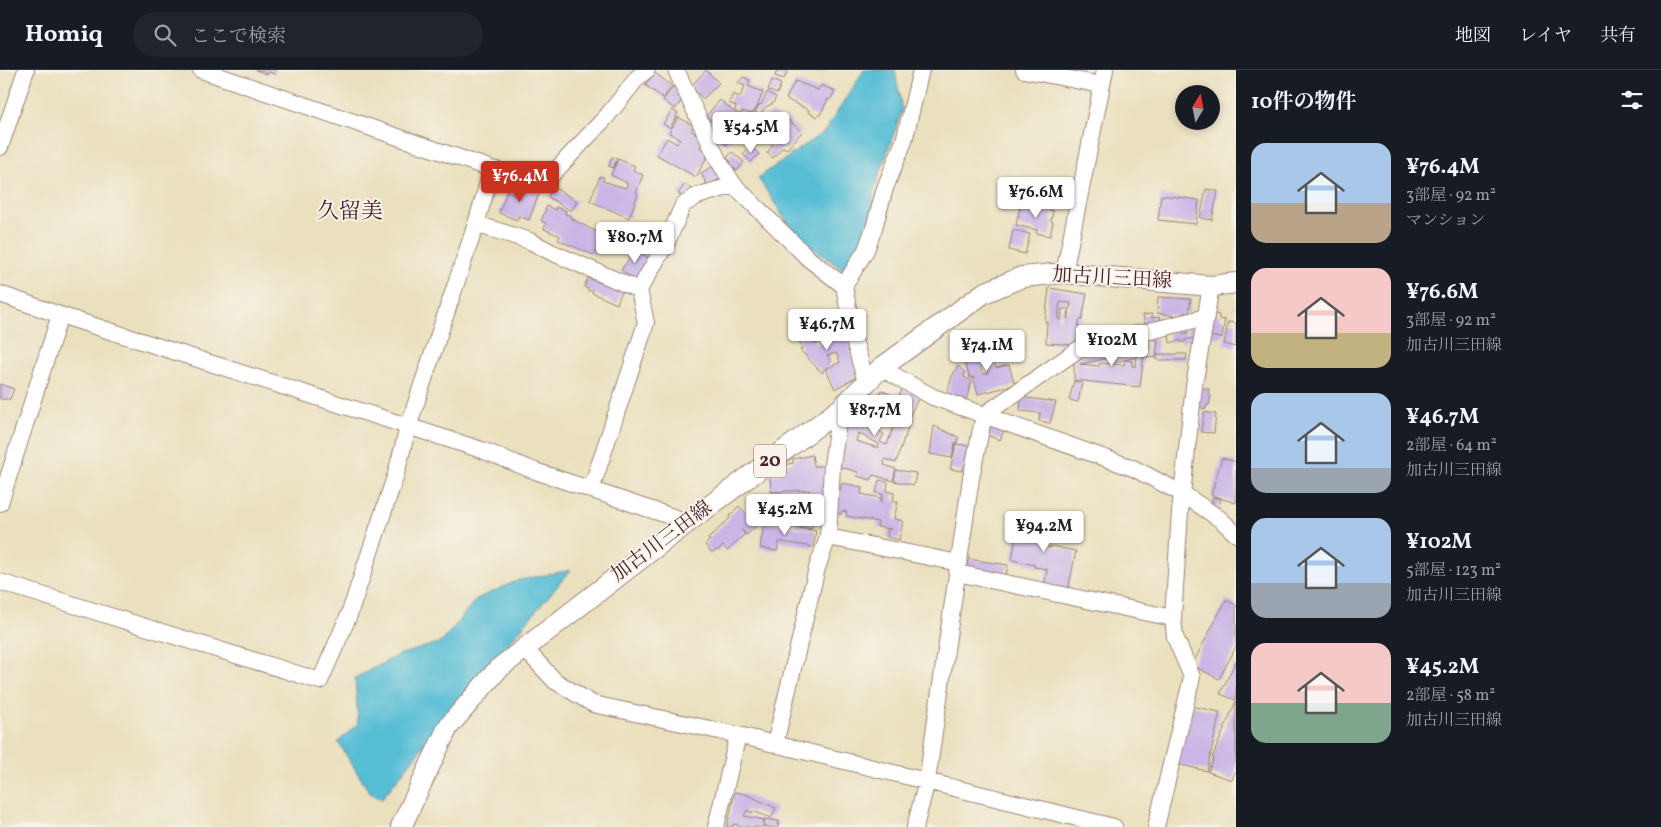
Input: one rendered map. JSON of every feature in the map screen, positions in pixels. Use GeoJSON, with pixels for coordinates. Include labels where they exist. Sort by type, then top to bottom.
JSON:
{"type":"FeatureCollection","features":[{"type":"Feature","properties":{"kind":"main road","name":"加古川三田線"},"geometry":{"type":"LineString","coordinates":[[401,827],[448,727],[498,669],[688,522],[840,409],[881,368],[984,292],[1022,277],[1064,272],[1211,286],[1236,283]]}},
{"type":"Feature","properties":{"kind":"street"},"geometry":{"type":"LineString","coordinates":[[0,147],[26,70]]}},
{"type":"Feature","properties":{"kind":"street"},"geometry":{"type":"LineString","coordinates":[[201,70],[492,169],[543,184],[647,70]]}},
{"type":"Feature","properties":{"kind":"street"},"geometry":{"type":"LineString","coordinates":[[676,70],[718,160],[734,185],[809,259],[844,286],[854,340],[866,382]]}},
{"type":"Feature","properties":{"kind":"street"},"geometry":{"type":"LineString","coordinates":[[844,286],[866,250],[874,228],[885,188],[904,141],[921,70]]}},
{"type":"Feature","properties":{"kind":"street"},"geometry":{"type":"LineString","coordinates":[[1024,70],[1103,78],[1064,272]]}},
{"type":"Feature","properties":{"kind":"street"},"geometry":{"type":"LineString","coordinates":[[0,582],[320,681],[350,615],[396,474],[408,427],[476,224],[492,169]]}},
{"type":"Feature","properties":{"kind":"street"},"geometry":{"type":"LineString","coordinates":[[591,490],[646,323],[638,290],[667,242],[683,205],[697,196],[734,185]]}},
{"type":"Feature","properties":{"kind":"street"},"geometry":{"type":"LineString","coordinates":[[476,224],[530,241],[638,290]]}},
{"type":"Feature","properties":{"kind":"street"},"geometry":{"type":"LineString","coordinates":[[1156,827],[1192,678],[1175,637],[1173,618],[1180,512],[1194,386],[1211,286]]}},
{"type":"Feature","properties":{"kind":"street"},"geometry":{"type":"LineString","coordinates":[[0,294],[60,315],[482,450],[534,471],[688,522]]}},
{"type":"Feature","properties":{"kind":"street"},"geometry":{"type":"LineString","coordinates":[[0,503],[60,315]]}},
{"type":"Feature","properties":{"kind":"street"},"geometry":{"type":"LineString","coordinates":[[916,827],[927,781],[971,478],[984,415],[1078,349],[1206,317]]}},
{"type":"Feature","properties":{"kind":"street"},"geometry":{"type":"LineString","coordinates":[[881,368],[933,396],[1133,468],[1183,494],[1220,519],[1236,534]]}},
{"type":"Feature","properties":{"kind":"street"},"geometry":{"type":"LineString","coordinates":[[775,744],[817,568],[828,538],[832,465],[840,409]]}},
{"type":"Feature","properties":{"kind":"street"},"geometry":{"type":"LineString","coordinates":[[828,538],[1173,618]]}},
{"type":"Feature","properties":{"kind":"street"},"geometry":{"type":"LineString","coordinates":[[524,648],[555,681],[593,704],[738,735],[1114,827]]}},
{"type":"Feature","properties":{"kind":"street"},"geometry":{"type":"LineString","coordinates":[[716,827],[738,735]]}},
{"type":"Feature","properties":{"kind":"water"},"geometry":{"type":"Polygon","coordinates":[[[864,70],[895,70],[902,110],[874,190],[869,250],[846,272],[796,236],[758,178],[825,131],[864,70]]]}},
{"type":"Feature","properties":{"kind":"water"},"geometry":{"type":"Polygon","coordinates":[[[571,570],[445,718],[382,799],[370,793],[338,742],[358,723],[355,678],[398,655],[442,642],[476,599],[519,580],[571,570]]]}},
{"type":"Feature","properties":{"kind":"building"},"geometry":{"type":"Polygon","coordinates":[[[256,70],[276,70],[275,74],[268,72],[267,74],[256,70]]]}},
{"type":"Feature","properties":{"kind":"building"},"geometry":{"type":"Polygon","coordinates":[[[706,70],[719,83],[703,99],[691,86],[706,70]]]}},
{"type":"Feature","properties":{"kind":"building"},"geometry":{"type":"Polygon","coordinates":[[[777,70],[788,70],[784,79],[775,76],[777,70]]]}},
{"type":"Feature","properties":{"kind":"building"},"geometry":{"type":"Polygon","coordinates":[[[655,73],[672,86],[663,98],[645,85],[655,73]]]}},
{"type":"Feature","properties":{"kind":"building"},"geometry":{"type":"Polygon","coordinates":[[[743,77],[750,80],[748,86],[763,92],[752,114],[742,111],[741,115],[735,111],[736,106],[729,103],[733,94],[740,97],[745,86],[738,83],[743,77]]]}},
{"type":"Feature","properties":{"kind":"building"},"geometry":{"type":"Polygon","coordinates":[[[772,80],[781,84],[777,94],[768,90],[772,80]]]}},
{"type":"Feature","properties":{"kind":"building"},"geometry":{"type":"Polygon","coordinates":[[[795,81],[818,90],[821,85],[835,91],[830,100],[828,99],[820,115],[817,117],[808,112],[809,110],[786,99],[795,81]]]}},
{"type":"Feature","properties":{"kind":"building"},"geometry":{"type":"Polygon","coordinates":[[[674,86],[682,100],[675,109],[663,100],[674,86]]]}},
{"type":"Feature","properties":{"kind":"building"},"geometry":{"type":"Polygon","coordinates":[[[767,92],[776,97],[773,103],[766,107],[759,115],[755,112],[761,105],[767,92]]]}},
{"type":"Feature","properties":{"kind":"building"},"geometry":{"type":"Polygon","coordinates":[[[720,100],[745,121],[738,129],[740,131],[726,145],[714,134],[719,128],[706,116],[720,100]]]}},
{"type":"Feature","properties":{"kind":"building"},"geometry":{"type":"Polygon","coordinates":[[[672,110],[678,113],[670,128],[663,124],[672,110]]]}},
{"type":"Feature","properties":{"kind":"building"},"geometry":{"type":"Polygon","coordinates":[[[772,112],[782,121],[785,117],[802,132],[787,149],[783,147],[773,158],[767,153],[773,145],[756,129],[772,112]]]}},
{"type":"Feature","properties":{"kind":"building"},"geometry":{"type":"Polygon","coordinates":[[[678,117],[694,126],[691,131],[702,136],[704,139],[700,148],[709,153],[696,177],[657,155],[667,138],[677,144],[680,139],[669,133],[678,117]]]}},
{"type":"Feature","properties":{"kind":"building"},"geometry":{"type":"Polygon","coordinates":[[[751,146],[759,154],[751,162],[743,154],[751,146]]]}},
{"type":"Feature","properties":{"kind":"building"},"geometry":{"type":"Polygon","coordinates":[[[732,152],[744,162],[737,171],[727,158],[732,152]]]}},
{"type":"Feature","properties":{"kind":"building"},"geometry":{"type":"Polygon","coordinates":[[[612,157],[617,159],[613,168],[609,166],[612,157]]]}},
{"type":"Feature","properties":{"kind":"building"},"geometry":{"type":"Polygon","coordinates":[[[618,159],[635,166],[633,170],[643,175],[629,218],[590,201],[600,176],[604,177],[603,181],[626,188],[627,183],[611,175],[618,159]]]}},
{"type":"Feature","properties":{"kind":"building"},"geometry":{"type":"Polygon","coordinates":[[[715,165],[722,178],[707,185],[701,173],[715,165]]]}},
{"type":"Feature","properties":{"kind":"building"},"geometry":{"type":"Polygon","coordinates":[[[685,184],[694,191],[684,198],[678,194],[685,184]]]}},
{"type":"Feature","properties":{"kind":"building"},"geometry":{"type":"Polygon","coordinates":[[[522,185],[540,191],[529,220],[518,216],[517,220],[499,213],[507,191],[518,196],[522,185]]]}},
{"type":"Feature","properties":{"kind":"building"},"geometry":{"type":"Polygon","coordinates":[[[553,187],[577,201],[571,211],[548,197],[553,187]]]}},
{"type":"Feature","properties":{"kind":"building"},"geometry":{"type":"Polygon","coordinates":[[[1206,189],[1218,191],[1212,220],[1200,218],[1206,189]]]}},
{"type":"Feature","properties":{"kind":"building"},"geometry":{"type":"Polygon","coordinates":[[[1161,195],[1199,200],[1196,224],[1158,220],[1161,195]]]}},
{"type":"Feature","properties":{"kind":"building"},"geometry":{"type":"Polygon","coordinates":[[[1021,203],[1053,211],[1050,236],[1036,233],[1037,230],[1016,225],[1021,203]]]}},
{"type":"Feature","properties":{"kind":"building"},"geometry":{"type":"Polygon","coordinates":[[[547,206],[555,210],[556,207],[566,211],[565,214],[571,216],[570,218],[603,235],[594,255],[558,240],[560,236],[544,229],[546,223],[541,221],[547,206]]]}},
{"type":"Feature","properties":{"kind":"building"},"geometry":{"type":"Polygon","coordinates":[[[614,223],[626,228],[625,230],[629,232],[630,229],[641,235],[638,240],[641,241],[637,249],[633,248],[632,250],[614,241],[617,236],[610,233],[614,223]]]}},
{"type":"Feature","properties":{"kind":"building"},"geometry":{"type":"Polygon","coordinates":[[[1013,230],[1030,234],[1025,254],[1009,250],[1013,230]]]}},
{"type":"Feature","properties":{"kind":"building"},"geometry":{"type":"Polygon","coordinates":[[[636,249],[650,259],[635,280],[621,270],[636,249]]]}},
{"type":"Feature","properties":{"kind":"building"},"geometry":{"type":"Polygon","coordinates":[[[588,278],[622,291],[617,304],[592,293],[593,291],[588,291],[584,287],[588,278]]]}},
{"type":"Feature","properties":{"kind":"building"},"geometry":{"type":"Polygon","coordinates":[[[1049,288],[1087,294],[1082,320],[1079,320],[1077,345],[1046,343],[1047,322],[1045,322],[1049,288]],[[1060,302],[1058,319],[1061,320],[1062,309],[1069,309],[1068,319],[1071,303],[1060,302]]]}},
{"type":"Feature","properties":{"kind":"building"},"geometry":{"type":"Polygon","coordinates":[[[1158,297],[1191,299],[1189,313],[1183,313],[1182,317],[1157,313],[1158,297]]]}},
{"type":"Feature","properties":{"kind":"building"},"geometry":{"type":"Polygon","coordinates":[[[1212,313],[1219,315],[1219,319],[1225,320],[1222,338],[1209,336],[1212,313]]]}},
{"type":"Feature","properties":{"kind":"building"},"geometry":{"type":"Polygon","coordinates":[[[1152,314],[1152,318],[1160,317],[1162,324],[1145,326],[1143,315],[1152,314]]]}},
{"type":"Feature","properties":{"kind":"building"},"geometry":{"type":"Polygon","coordinates":[[[824,317],[830,335],[813,339],[815,344],[846,334],[851,349],[848,350],[860,375],[835,389],[826,369],[840,362],[836,353],[827,356],[831,361],[822,373],[800,350],[802,349],[794,321],[807,318],[808,322],[824,317]]]}},
{"type":"Feature","properties":{"kind":"building"},"geometry":{"type":"Polygon","coordinates":[[[1228,322],[1236,323],[1236,347],[1224,344],[1228,322]]]}},
{"type":"Feature","properties":{"kind":"building"},"geometry":{"type":"Polygon","coordinates":[[[1196,326],[1196,338],[1185,340],[1185,342],[1181,342],[1181,340],[1170,343],[1169,332],[1184,330],[1184,334],[1188,334],[1187,327],[1196,326]]]}},
{"type":"Feature","properties":{"kind":"building"},"geometry":{"type":"Polygon","coordinates":[[[1149,339],[1158,340],[1156,358],[1147,357],[1149,339]]]}},
{"type":"Feature","properties":{"kind":"building"},"geometry":{"type":"Polygon","coordinates":[[[1133,344],[1137,357],[1138,345],[1145,346],[1140,387],[1074,380],[1074,359],[1108,348],[1109,351],[1133,344]],[[1137,357],[1111,363],[1109,358],[1080,364],[1099,366],[1100,363],[1124,365],[1125,360],[1132,361],[1132,366],[1136,366],[1137,357]]]}},
{"type":"Feature","properties":{"kind":"building"},"geometry":{"type":"Polygon","coordinates":[[[990,347],[994,359],[984,362],[985,366],[980,367],[983,374],[988,373],[986,363],[993,361],[996,368],[1009,365],[1015,385],[978,394],[973,377],[970,378],[962,356],[990,347]]]}},
{"type":"Feature","properties":{"kind":"building"},"geometry":{"type":"Polygon","coordinates":[[[1157,354],[1187,354],[1186,360],[1157,360],[1157,354]]]}},
{"type":"Feature","properties":{"kind":"building"},"geometry":{"type":"Polygon","coordinates":[[[958,366],[965,372],[964,377],[972,381],[966,400],[947,394],[952,376],[958,366]]]}},
{"type":"Feature","properties":{"kind":"building"},"geometry":{"type":"Polygon","coordinates":[[[1074,381],[1082,383],[1078,402],[1069,400],[1074,381]]]}},
{"type":"Feature","properties":{"kind":"building"},"geometry":{"type":"Polygon","coordinates":[[[0,384],[14,389],[10,399],[0,399],[0,384]]]}},
{"type":"Feature","properties":{"kind":"building"},"geometry":{"type":"Polygon","coordinates":[[[903,388],[920,395],[909,417],[889,409],[886,414],[881,412],[874,428],[852,418],[859,404],[873,408],[881,390],[898,398],[903,388]]]}},
{"type":"Feature","properties":{"kind":"building"},"geometry":{"type":"Polygon","coordinates":[[[1201,388],[1209,389],[1208,394],[1211,395],[1206,409],[1197,407],[1201,388]]]}},
{"type":"Feature","properties":{"kind":"building"},"geometry":{"type":"Polygon","coordinates":[[[1021,397],[1056,402],[1050,423],[1039,421],[1040,413],[1020,411],[1021,397]]]}},
{"type":"Feature","properties":{"kind":"building"},"geometry":{"type":"Polygon","coordinates":[[[1204,412],[1216,414],[1214,433],[1201,432],[1204,412]]]}},
{"type":"Feature","properties":{"kind":"building"},"geometry":{"type":"Polygon","coordinates":[[[897,416],[910,420],[896,463],[885,459],[884,461],[884,465],[896,469],[893,481],[873,475],[871,480],[857,476],[858,472],[837,466],[846,417],[861,422],[884,434],[880,442],[887,445],[897,416]],[[858,433],[856,441],[878,448],[879,444],[858,433]]]}},
{"type":"Feature","properties":{"kind":"building"},"geometry":{"type":"Polygon","coordinates":[[[992,422],[1005,427],[1000,440],[987,435],[992,422]]]}},
{"type":"Feature","properties":{"kind":"building"},"geometry":{"type":"Polygon","coordinates":[[[934,426],[958,437],[952,458],[930,454],[934,426]]]}},
{"type":"Feature","properties":{"kind":"building"},"geometry":{"type":"Polygon","coordinates":[[[956,444],[969,446],[962,471],[950,469],[956,444]]]}},
{"type":"Feature","properties":{"kind":"building"},"geometry":{"type":"Polygon","coordinates":[[[812,455],[814,466],[824,466],[825,498],[810,498],[809,490],[771,492],[770,475],[781,474],[781,470],[784,470],[783,465],[793,463],[793,459],[812,455]]]}},
{"type":"Feature","properties":{"kind":"building"},"geometry":{"type":"Polygon","coordinates":[[[1222,458],[1236,462],[1236,503],[1211,495],[1222,458]]]}},
{"type":"Feature","properties":{"kind":"building"},"geometry":{"type":"Polygon","coordinates":[[[896,470],[916,473],[914,485],[894,481],[896,470]]]}},
{"type":"Feature","properties":{"kind":"building"},"geometry":{"type":"Polygon","coordinates":[[[879,480],[888,482],[887,491],[894,493],[893,501],[898,501],[894,519],[903,521],[899,540],[887,537],[888,529],[891,529],[877,527],[878,522],[846,516],[847,512],[842,511],[841,514],[834,513],[842,483],[862,487],[861,494],[881,498],[881,503],[883,494],[876,493],[879,480]]]}},
{"type":"Feature","properties":{"kind":"building"},"geometry":{"type":"Polygon","coordinates":[[[1213,497],[1221,499],[1219,506],[1215,508],[1211,506],[1213,497]]]}},
{"type":"Feature","properties":{"kind":"building"},"geometry":{"type":"Polygon","coordinates":[[[798,504],[815,506],[812,529],[796,526],[798,504]]]}},
{"type":"Feature","properties":{"kind":"building"},"geometry":{"type":"Polygon","coordinates":[[[739,506],[757,525],[747,535],[741,529],[745,534],[727,551],[723,546],[712,553],[705,545],[710,540],[708,539],[730,518],[729,516],[739,506]]]}},
{"type":"Feature","properties":{"kind":"building"},"geometry":{"type":"Polygon","coordinates":[[[1019,520],[1060,526],[1058,539],[1050,538],[1048,548],[1051,548],[1051,546],[1076,551],[1068,591],[1047,586],[1045,582],[1047,569],[1012,560],[1019,520]]]}},
{"type":"Feature","properties":{"kind":"building"},"geometry":{"type":"Polygon","coordinates":[[[764,522],[816,531],[813,547],[779,542],[777,551],[760,548],[764,522]]]}},
{"type":"Feature","properties":{"kind":"building"},"geometry":{"type":"Polygon","coordinates":[[[968,559],[1008,565],[1006,576],[966,568],[968,559]]]}},
{"type":"Feature","properties":{"kind":"building"},"geometry":{"type":"Polygon","coordinates":[[[1226,600],[1236,605],[1236,647],[1219,679],[1192,665],[1226,600]]]}},
{"type":"Feature","properties":{"kind":"building"},"geometry":{"type":"Polygon","coordinates":[[[1236,661],[1236,700],[1220,694],[1236,661]]]}},
{"type":"Feature","properties":{"kind":"building"},"geometry":{"type":"Polygon","coordinates":[[[1236,701],[1236,770],[1232,780],[1208,772],[1236,701]]]}},
{"type":"Feature","properties":{"kind":"building"},"geometry":{"type":"Polygon","coordinates":[[[1191,706],[1220,712],[1207,771],[1177,764],[1191,706]]]}},
{"type":"Feature","properties":{"kind":"building"},"geometry":{"type":"Polygon","coordinates":[[[735,792],[745,794],[776,808],[771,818],[747,810],[744,816],[764,820],[763,827],[738,827],[738,825],[733,824],[733,827],[727,827],[735,792]]]}},
{"type":"Feature","properties":{"kind":"building"},"geometry":{"type":"Polygon","coordinates":[[[764,819],[779,821],[778,827],[764,827],[764,819]]]}},
{"type":"Feature","properties":{"kind":"district","name":"久留美"},"geometry":{"type":"Point","coordinates":[350,212]}}]}
